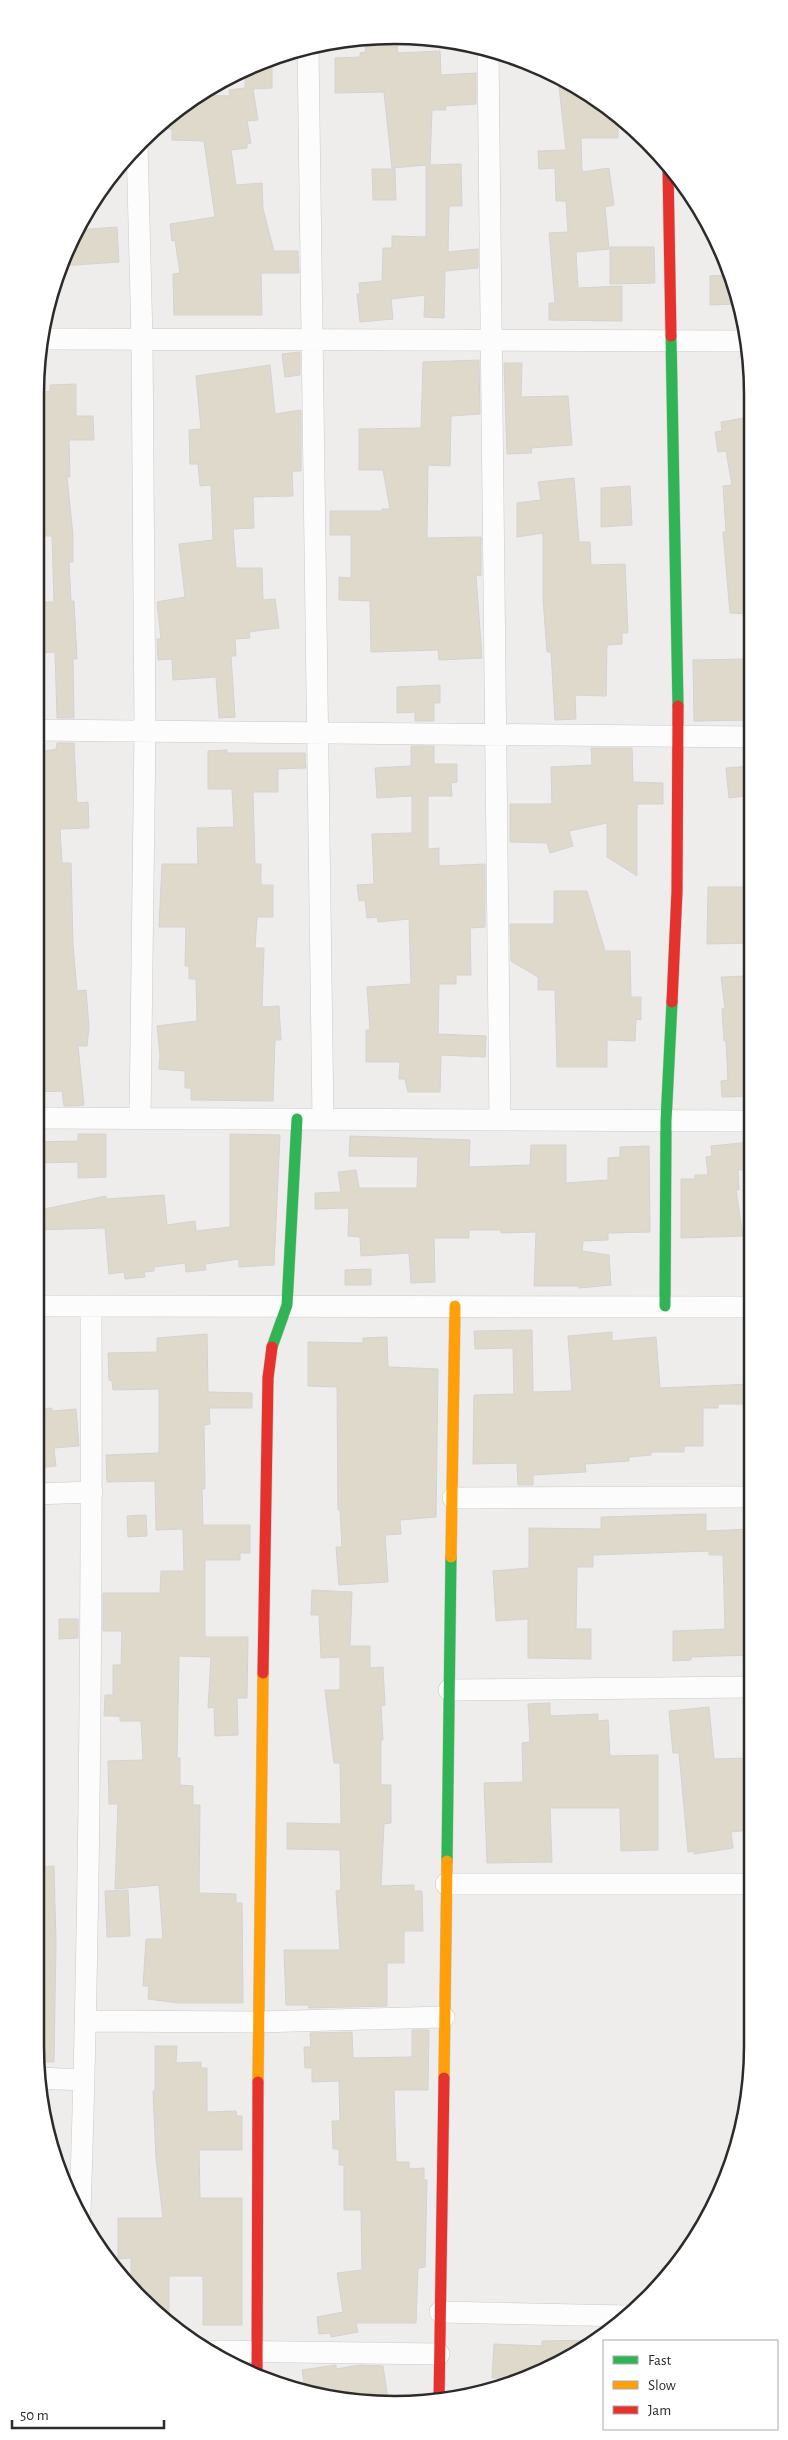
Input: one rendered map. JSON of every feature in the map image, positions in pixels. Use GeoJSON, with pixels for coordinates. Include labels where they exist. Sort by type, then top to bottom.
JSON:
{"type":"FeatureCollection","features":[{"type":"Feature","properties":{"kind":"street"},"geometry":{"type":"LineString","coordinates":[[308,55],[323,1119]]}},
{"type":"Feature","properties":{"kind":"street"},"geometry":{"type":"LineString","coordinates":[[488,57],[500,1120]]}},
{"type":"Feature","properties":{"kind":"street"},"geometry":{"type":"LineString","coordinates":[[137,156],[142,339],[145,731],[140,1118]]}},
{"type":"Feature","properties":{"kind":"street"},"geometry":{"type":"LineString","coordinates":[[664,1306],[666,1121],[677,891],[680,738],[668,176]]}},
{"type":"Feature","properties":{"kind":"street"},"geometry":{"type":"LineString","coordinates":[[48,339],[740,341]]}},
{"type":"Feature","properties":{"kind":"street"},"geometry":{"type":"LineString","coordinates":[[44,730],[744,738]]}},
{"type":"Feature","properties":{"kind":"street"},"geometry":{"type":"LineString","coordinates":[[44,1118],[744,1121]]}},
{"type":"Feature","properties":{"kind":"street"},"geometry":{"type":"LineString","coordinates":[[257,2369],[258,2022],[268,1378],[272,1346],[287,1305],[297,1119]]}},
{"type":"Feature","properties":{"kind":"street"},"geometry":{"type":"LineString","coordinates":[[44,1306],[744,1306]]}},
{"type":"Feature","properties":{"kind":"street"},"geometry":{"type":"LineString","coordinates":[[80,2202],[86,2021],[92,1492],[91,1306]]}},
{"type":"Feature","properties":{"kind":"street"},"geometry":{"type":"LineString","coordinates":[[439,2393],[455,1306]]}},
{"type":"Feature","properties":{"kind":"street"},"geometry":{"type":"LineString","coordinates":[[44,1494],[92,1492]]}},
{"type":"Feature","properties":{"kind":"street"},"geometry":{"type":"LineString","coordinates":[[453,1498],[744,1497]]}},
{"type":"Feature","properties":{"kind":"street"},"geometry":{"type":"LineString","coordinates":[[449,1690],[744,1687]]}},
{"type":"Feature","properties":{"kind":"street"},"geometry":{"type":"LineString","coordinates":[[446,1884],[744,1884]]}},
{"type":"Feature","properties":{"kind":"street"},"geometry":{"type":"LineString","coordinates":[[86,2021],[258,2022],[444,2017]]}},
{"type":"Feature","properties":{"kind":"street"},"geometry":{"type":"LineString","coordinates":[[45,2078],[84,2080]]}},
{"type":"Feature","properties":{"kind":"street"},"geometry":{"type":"LineString","coordinates":[[440,2312],[617,2316]]}},
{"type":"Feature","properties":{"kind":"street"},"geometry":{"type":"LineString","coordinates":[[224,2352],[439,2354]]}},
{"type":"Feature","properties":{"kind":"building"},"geometry":{"type":"Polygon","coordinates":[[[371,44],[397,44],[398,53],[440,51],[441,75],[476,73],[476,104],[445,106],[446,110],[432,110],[430,165],[461,164],[462,206],[449,206],[448,252],[478,249],[478,268],[445,271],[444,318],[424,317],[425,295],[391,299],[393,319],[360,322],[357,294],[360,294],[359,283],[382,281],[383,248],[392,248],[392,236],[426,237],[426,165],[392,168],[384,92],[335,93],[335,58],[360,57],[360,53],[366,52],[365,45],[371,44]]]}},
{"type":"Feature","properties":{"kind":"building"},"geometry":{"type":"Polygon","coordinates":[[[272,65],[272,88],[253,89],[258,120],[247,121],[251,143],[247,144],[247,148],[231,150],[236,185],[262,183],[263,209],[274,251],[298,251],[299,273],[261,273],[262,315],[174,315],[173,274],[180,273],[175,240],[172,241],[170,224],[215,217],[204,141],[172,140],[172,129],[166,129],[212,95],[230,96],[229,90],[245,88],[246,77],[272,65]]]}},
{"type":"Feature","properties":{"kind":"building"},"geometry":{"type":"Polygon","coordinates":[[[559,85],[589,103],[618,125],[618,138],[581,138],[582,172],[609,168],[614,205],[605,207],[609,249],[576,252],[578,288],[622,286],[622,321],[549,320],[549,303],[555,303],[549,233],[568,232],[566,201],[556,201],[555,168],[539,169],[538,151],[566,150],[559,85]]]}},
{"type":"Feature","properties":{"kind":"building"},"geometry":{"type":"Polygon","coordinates":[[[372,169],[395,169],[396,200],[373,200],[372,169]]]}},
{"type":"Feature","properties":{"kind":"building"},"geometry":{"type":"Polygon","coordinates":[[[117,227],[119,262],[68,265],[85,229],[117,227]]]}},
{"type":"Feature","properties":{"kind":"building"},"geometry":{"type":"Polygon","coordinates":[[[610,247],[654,247],[655,283],[610,284],[610,247]]]}},
{"type":"Feature","properties":{"kind":"building"},"geometry":{"type":"Polygon","coordinates":[[[724,275],[732,304],[710,305],[710,276],[724,275]]]}},
{"type":"Feature","properties":{"kind":"building"},"geometry":{"type":"Polygon","coordinates":[[[300,352],[300,375],[285,377],[282,354],[300,352]]]}},
{"type":"Feature","properties":{"kind":"building"},"geometry":{"type":"Polygon","coordinates":[[[479,360],[480,414],[451,416],[450,466],[428,465],[427,538],[481,537],[481,576],[476,575],[482,658],[439,660],[438,650],[371,652],[370,601],[339,600],[339,577],[351,578],[351,535],[330,535],[330,511],[382,511],[382,509],[390,509],[383,470],[359,470],[359,429],[421,428],[423,362],[479,360]]]}},
{"type":"Feature","properties":{"kind":"building"},"geometry":{"type":"Polygon","coordinates":[[[504,363],[522,363],[521,397],[568,396],[572,445],[531,448],[532,453],[507,454],[504,363]]]}},
{"type":"Feature","properties":{"kind":"building"},"geometry":{"type":"Polygon","coordinates":[[[270,365],[275,414],[301,410],[301,471],[292,471],[293,496],[253,497],[254,528],[233,529],[236,568],[262,568],[263,600],[275,599],[279,628],[249,632],[250,638],[235,639],[236,656],[231,656],[235,717],[219,718],[216,677],[173,680],[172,659],[158,660],[157,639],[161,639],[157,602],[185,597],[179,544],[213,540],[211,485],[200,486],[198,464],[190,464],[189,430],[201,429],[196,376],[270,365]]]}},
{"type":"Feature","properties":{"kind":"building"},"geometry":{"type":"Polygon","coordinates":[[[76,384],[76,416],[93,416],[94,440],[69,440],[70,477],[67,477],[73,535],[73,562],[69,562],[71,601],[74,601],[77,659],[73,659],[74,718],[57,718],[55,652],[44,653],[44,602],[54,602],[52,536],[44,536],[44,392],[50,391],[50,385],[76,384]]]}},
{"type":"Feature","properties":{"kind":"building"},"geometry":{"type":"Polygon","coordinates":[[[744,418],[744,614],[730,613],[723,532],[726,532],[723,486],[732,485],[726,451],[718,452],[715,432],[722,431],[721,422],[744,418]]]}},
{"type":"Feature","properties":{"kind":"building"},"geometry":{"type":"Polygon","coordinates":[[[574,478],[579,542],[590,542],[591,565],[625,564],[628,633],[622,633],[622,644],[607,645],[606,696],[575,695],[576,719],[555,720],[551,652],[547,652],[543,598],[543,533],[517,537],[517,503],[541,500],[538,482],[574,478]]]}},
{"type":"Feature","properties":{"kind":"building"},"geometry":{"type":"Polygon","coordinates":[[[630,486],[632,525],[601,527],[601,488],[630,486]]]}},
{"type":"Feature","properties":{"kind":"building"},"geometry":{"type":"Polygon","coordinates":[[[744,659],[744,720],[694,721],[693,660],[744,659]]]}},
{"type":"Feature","properties":{"kind":"building"},"geometry":{"type":"Polygon","coordinates":[[[440,685],[440,703],[434,703],[434,721],[415,721],[415,712],[397,713],[397,687],[440,685]]]}},
{"type":"Feature","properties":{"kind":"building"},"geometry":{"type":"Polygon","coordinates":[[[57,743],[74,743],[77,803],[88,802],[89,828],[60,829],[62,863],[71,863],[73,945],[77,991],[86,990],[89,1027],[87,1046],[78,1046],[84,1105],[77,1106],[64,1106],[62,1091],[44,1092],[44,751],[56,749],[57,743]]]}},
{"type":"Feature","properties":{"kind":"building"},"geometry":{"type":"Polygon","coordinates":[[[411,746],[434,746],[434,764],[457,764],[457,782],[451,783],[452,796],[428,796],[428,849],[439,848],[439,866],[485,864],[485,927],[470,928],[471,975],[456,975],[456,984],[439,984],[438,1034],[486,1036],[485,1057],[441,1055],[440,1092],[408,1092],[405,1079],[399,1079],[400,1062],[366,1062],[366,1030],[370,1030],[367,987],[411,984],[409,919],[378,922],[377,917],[367,918],[365,900],[359,901],[357,885],[374,884],[372,834],[412,833],[412,796],[377,798],[375,768],[411,766],[411,746]]]}},
{"type":"Feature","properties":{"kind":"building"},"geometry":{"type":"Polygon","coordinates":[[[591,748],[632,748],[633,782],[663,783],[663,804],[637,804],[637,876],[607,857],[607,823],[569,831],[573,846],[550,853],[547,843],[510,842],[510,804],[552,804],[551,767],[592,765],[591,748]]]}},
{"type":"Feature","properties":{"kind":"building"},"geometry":{"type":"Polygon","coordinates":[[[227,750],[227,753],[305,753],[306,768],[278,769],[278,792],[253,792],[255,864],[261,864],[261,885],[273,885],[273,917],[257,917],[255,948],[264,948],[262,1007],[279,1006],[281,1040],[275,1040],[273,1101],[191,1100],[191,1088],[185,1088],[185,1071],[159,1069],[160,1055],[157,1026],[197,1021],[196,979],[189,979],[189,966],[185,966],[186,927],[159,927],[162,864],[198,864],[197,828],[234,827],[232,789],[208,789],[208,751],[227,750]]]}},
{"type":"Feature","properties":{"kind":"building"},"geometry":{"type":"Polygon","coordinates":[[[744,767],[744,796],[729,798],[726,768],[744,767]]]}},
{"type":"Feature","properties":{"kind":"building"},"geometry":{"type":"Polygon","coordinates":[[[708,887],[744,887],[744,943],[707,944],[708,887]]]}},
{"type":"Feature","properties":{"kind":"building"},"geometry":{"type":"Polygon","coordinates":[[[554,891],[587,891],[606,954],[606,951],[630,951],[631,997],[641,997],[641,1020],[636,1019],[635,1041],[607,1040],[607,1067],[557,1067],[555,990],[538,990],[538,977],[511,961],[510,924],[554,924],[554,891]]]}},
{"type":"Feature","properties":{"kind":"building"},"geometry":{"type":"Polygon","coordinates":[[[744,976],[744,1096],[722,1097],[721,1081],[728,1080],[722,1009],[725,1008],[721,977],[744,976]]]}},
{"type":"Feature","properties":{"kind":"building"},"geometry":{"type":"Polygon","coordinates":[[[78,1134],[106,1134],[106,1177],[78,1178],[78,1162],[44,1163],[44,1142],[78,1141],[78,1134]]]}},
{"type":"Feature","properties":{"kind":"building"},"geometry":{"type":"Polygon","coordinates":[[[230,1134],[280,1135],[274,1265],[239,1267],[239,1259],[205,1264],[206,1270],[186,1272],[185,1263],[154,1267],[154,1271],[144,1272],[145,1277],[125,1279],[124,1272],[109,1274],[105,1228],[44,1230],[44,1209],[106,1196],[106,1199],[164,1195],[167,1225],[195,1221],[196,1231],[230,1227],[230,1134]]]}},
{"type":"Feature","properties":{"kind":"building"},"geometry":{"type":"Polygon","coordinates":[[[350,1136],[470,1140],[469,1167],[530,1165],[531,1145],[566,1145],[566,1183],[608,1180],[608,1158],[620,1157],[620,1147],[649,1146],[650,1232],[608,1233],[608,1240],[583,1241],[582,1251],[609,1255],[611,1285],[579,1288],[579,1286],[534,1286],[536,1232],[501,1233],[501,1230],[469,1230],[469,1238],[434,1238],[435,1282],[411,1283],[409,1253],[361,1256],[360,1237],[348,1236],[349,1208],[315,1209],[315,1193],[341,1192],[338,1172],[356,1170],[359,1188],[417,1188],[418,1157],[349,1156],[350,1136]]]}},
{"type":"Feature","properties":{"kind":"building"},"geometry":{"type":"Polygon","coordinates":[[[744,1143],[744,1170],[738,1170],[739,1190],[736,1190],[743,1236],[681,1238],[681,1179],[695,1179],[695,1175],[708,1175],[706,1157],[712,1156],[711,1146],[744,1143]]]}},
{"type":"Feature","properties":{"kind":"building"},"geometry":{"type":"Polygon","coordinates":[[[371,1269],[371,1285],[345,1285],[345,1270],[371,1269]]]}},
{"type":"Feature","properties":{"kind":"building"},"geometry":{"type":"Polygon","coordinates":[[[532,1330],[533,1392],[572,1391],[568,1336],[612,1332],[612,1341],[656,1337],[660,1388],[744,1384],[744,1404],[718,1404],[718,1408],[703,1408],[703,1446],[684,1446],[684,1452],[651,1452],[651,1455],[629,1457],[629,1461],[585,1464],[586,1472],[533,1475],[533,1485],[518,1485],[517,1463],[473,1464],[474,1395],[514,1394],[513,1348],[475,1349],[474,1331],[532,1330]]]}},
{"type":"Feature","properties":{"kind":"building"},"geometry":{"type":"Polygon","coordinates":[[[207,1334],[208,1392],[252,1393],[252,1408],[209,1408],[210,1424],[204,1425],[205,1489],[202,1489],[203,1525],[250,1525],[250,1553],[240,1553],[240,1560],[205,1560],[205,1637],[248,1637],[247,1698],[237,1698],[238,1735],[215,1736],[214,1707],[208,1708],[211,1657],[179,1656],[177,1758],[180,1758],[180,1785],[193,1786],[193,1805],[200,1805],[199,1893],[236,1894],[236,1903],[242,1903],[243,2003],[178,2003],[148,1999],[149,1986],[143,1986],[146,1939],[163,1939],[159,1885],[115,1889],[118,1804],[109,1804],[108,1761],[143,1760],[141,1721],[120,1721],[120,1716],[104,1716],[105,1695],[113,1695],[113,1665],[121,1665],[122,1631],[103,1631],[103,1593],[160,1593],[161,1571],[184,1571],[183,1529],[156,1530],[155,1481],[107,1482],[106,1455],[159,1453],[159,1389],[113,1390],[112,1381],[109,1380],[108,1353],[157,1352],[157,1338],[207,1334]]]}},
{"type":"Feature","properties":{"kind":"building"},"geometry":{"type":"Polygon","coordinates":[[[387,1337],[388,1367],[438,1369],[436,1517],[400,1520],[401,1534],[385,1535],[388,1582],[339,1585],[336,1547],[342,1547],[340,1510],[338,1510],[337,1387],[308,1386],[308,1342],[363,1343],[363,1338],[387,1337]]]}},
{"type":"Feature","properties":{"kind":"building"},"geometry":{"type":"Polygon","coordinates":[[[52,1408],[52,1411],[76,1409],[79,1446],[54,1448],[56,1466],[44,1467],[44,1409],[52,1408]]]}},
{"type":"Feature","properties":{"kind":"building"},"geometry":{"type":"Polygon","coordinates":[[[706,1514],[706,1531],[744,1529],[744,1655],[691,1657],[691,1660],[673,1661],[673,1631],[725,1629],[723,1555],[709,1555],[709,1551],[593,1555],[593,1567],[577,1567],[576,1629],[591,1629],[591,1659],[528,1658],[528,1619],[496,1621],[493,1571],[529,1568],[529,1528],[601,1529],[601,1517],[706,1514]]]}},
{"type":"Feature","properties":{"kind":"building"},"geometry":{"type":"Polygon","coordinates":[[[146,1515],[147,1536],[128,1537],[127,1516],[146,1515]]]}},
{"type":"Feature","properties":{"kind":"building"},"geometry":{"type":"Polygon","coordinates":[[[312,1590],[352,1592],[350,1646],[370,1646],[370,1668],[383,1667],[385,1705],[381,1706],[383,1740],[381,1740],[381,1785],[391,1785],[391,1823],[384,1824],[381,1886],[414,1885],[414,1891],[422,1891],[423,1931],[404,1931],[404,1963],[387,1963],[387,2006],[309,2008],[308,2005],[286,2005],[284,1950],[340,1950],[336,1891],[341,1890],[340,1850],[287,1849],[287,1823],[341,1824],[340,1763],[334,1763],[325,1690],[340,1690],[340,1657],[321,1658],[319,1615],[311,1615],[312,1590]]]}},
{"type":"Feature","properties":{"kind":"building"},"geometry":{"type":"Polygon","coordinates":[[[59,1619],[78,1619],[78,1638],[59,1639],[59,1619]]]}},
{"type":"Feature","properties":{"kind":"building"},"geometry":{"type":"Polygon","coordinates":[[[550,1703],[550,1716],[598,1714],[598,1721],[608,1720],[610,1756],[658,1755],[658,1850],[621,1851],[620,1808],[550,1808],[552,1862],[487,1863],[484,1783],[523,1782],[522,1743],[530,1742],[528,1704],[550,1703]]]}},
{"type":"Feature","properties":{"kind":"building"},"geometry":{"type":"Polygon","coordinates":[[[709,1707],[714,1759],[744,1758],[744,1831],[731,1832],[733,1848],[694,1854],[694,1851],[688,1852],[679,1753],[673,1753],[669,1711],[709,1707]]]}},
{"type":"Feature","properties":{"kind":"building"},"geometry":{"type":"Polygon","coordinates":[[[54,1866],[56,1943],[54,2062],[44,2062],[44,1867],[54,1866]]]}},
{"type":"Feature","properties":{"kind":"building"},"geometry":{"type":"Polygon","coordinates":[[[128,1890],[130,1936],[107,1937],[105,1891],[128,1890]]]}},
{"type":"Feature","properties":{"kind":"building"},"geometry":{"type":"Polygon","coordinates":[[[412,2030],[429,2030],[428,2090],[394,2090],[396,2162],[409,2162],[409,2169],[424,2168],[424,2180],[427,2180],[425,2267],[418,2268],[416,2323],[356,2323],[358,2332],[331,2337],[330,2333],[319,2334],[317,2317],[343,2312],[337,2273],[362,2270],[361,2210],[344,2210],[344,2165],[339,2165],[339,2149],[333,2149],[332,2121],[340,2121],[339,2081],[312,2082],[312,2068],[305,2068],[304,2047],[311,2047],[310,2033],[352,2032],[353,2058],[412,2057],[412,2030]]]}},
{"type":"Feature","properties":{"kind":"building"},"geometry":{"type":"Polygon","coordinates":[[[155,2046],[177,2046],[176,2063],[201,2062],[201,2068],[207,2068],[207,2112],[236,2111],[237,2116],[242,2116],[242,2150],[199,2150],[200,2198],[242,2198],[242,2325],[203,2325],[203,2276],[169,2276],[169,2314],[146,2294],[131,2277],[131,2258],[118,2259],[118,2218],[163,2218],[156,2158],[153,2091],[155,2091],[155,2046]]]}},
{"type":"Feature","properties":{"kind":"building"},"geometry":{"type":"Polygon","coordinates":[[[584,2340],[528,2370],[503,2379],[492,2378],[494,2344],[542,2346],[542,2341],[584,2340]]]}},
{"type":"Feature","properties":{"kind":"building"},"geometry":{"type":"Polygon","coordinates":[[[336,2365],[336,2369],[360,2365],[383,2366],[388,2396],[371,2396],[326,2390],[304,2384],[302,2370],[336,2365]]]}},
{"type":"Feature","properties":{"kind":"traffic: fast"},"geometry":{"type":"LineString","coordinates":[[671,336],[678,706]]}},
{"type":"Feature","properties":{"kind":"traffic: fast"},"geometry":{"type":"LineString","coordinates":[[665,1306],[666,1121],[672,1002]]}},
{"type":"Feature","properties":{"kind":"traffic: fast"},"geometry":{"type":"LineString","coordinates":[[272,1347],[287,1305],[297,1119]]}},
{"type":"Feature","properties":{"kind":"traffic: fast"},"geometry":{"type":"LineString","coordinates":[[447,1861],[451,1557]]}},
{"type":"Feature","properties":{"kind":"traffic: slow"},"geometry":{"type":"LineString","coordinates":[[451,1557],[455,1306]]}},
{"type":"Feature","properties":{"kind":"traffic: slow"},"geometry":{"type":"LineString","coordinates":[[258,2082],[263,1673]]}},
{"type":"Feature","properties":{"kind":"traffic: slow"},"geometry":{"type":"LineString","coordinates":[[444,2078],[447,1861]]}},
{"type":"Feature","properties":{"kind":"traffic: jam"},"geometry":{"type":"LineString","coordinates":[[668,176],[671,336]]}},
{"type":"Feature","properties":{"kind":"traffic: jam"},"geometry":{"type":"LineString","coordinates":[[672,1002],[677,891],[678,706]]}},
{"type":"Feature","properties":{"kind":"traffic: jam"},"geometry":{"type":"LineString","coordinates":[[263,1673],[268,1378],[272,1347]]}},
{"type":"Feature","properties":{"kind":"traffic: jam"},"geometry":{"type":"LineString","coordinates":[[439,2393],[444,2078]]}},
{"type":"Feature","properties":{"kind":"traffic: jam"},"geometry":{"type":"LineString","coordinates":[[257,2369],[258,2082]]}}]}
